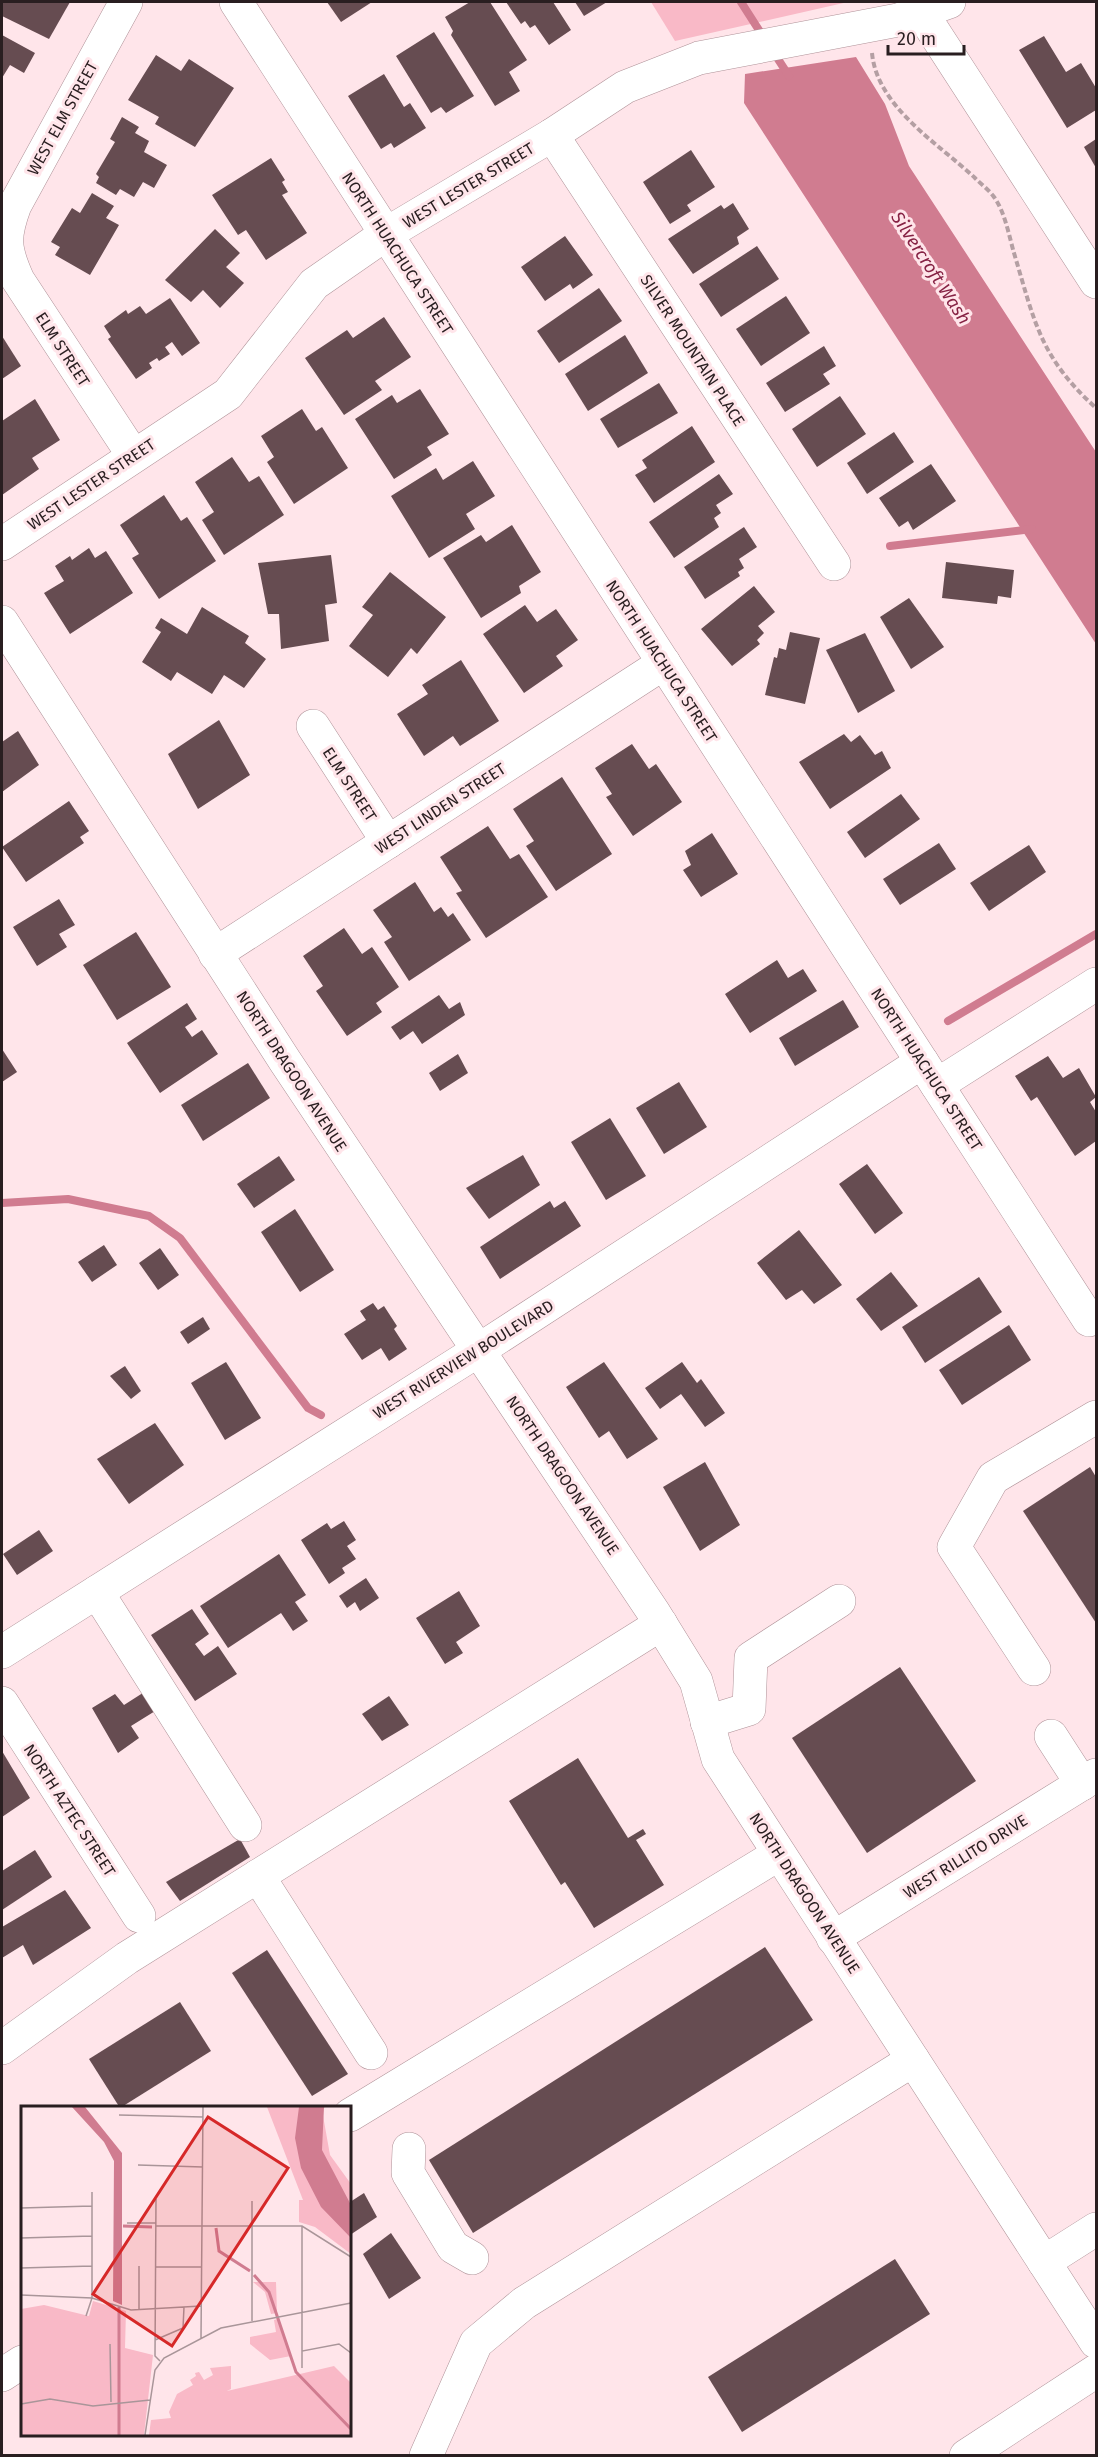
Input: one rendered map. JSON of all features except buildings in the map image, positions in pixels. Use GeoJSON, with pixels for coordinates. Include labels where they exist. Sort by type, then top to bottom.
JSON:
{"type":"FeatureCollection","features":[{"type":"Feature","properties":{"kind":"street","name":"WEST ELM STREET"},"geometry":{"type":"LineString","coordinates":[[5,238],[15,205],[126,2]]}},
{"type":"Feature","properties":{"kind":"street","name":"NORTH HUACHUCA STREET"},"geometry":{"type":"LineString","coordinates":[[248,6],[386,234],[1089,1320]]}},
{"type":"Feature","properties":{"kind":"street","name":"WEST LESTER STREET"},"geometry":{"type":"LineString","coordinates":[[2,544],[228,394],[314,284],[386,234],[552,135],[625,87],[699,58],[870,26],[935,7]]}},
{"type":"Feature","properties":{"kind":"street"},"geometry":{"type":"LineString","coordinates":[[935,7],[1096,282]]}},
{"type":"Feature","properties":{"kind":"street","name":"SILVER MOUNTAIN PLACE"},"geometry":{"type":"LineString","coordinates":[[552,135],[834,564]]}},
{"type":"Feature","properties":{"kind":"street","name":"ELM STREET"},"geometry":{"type":"LineString","coordinates":[[5,238],[8,257],[18,280],[133,455]]}},
{"type":"Feature","properties":{"kind":"street","name":"NORTH DRAGOON AVENUE"},"geometry":{"type":"LineString","coordinates":[[2,622],[215,954],[661,1624],[696,1681],[718,1759],[1096,2342]]}},
{"type":"Feature","properties":{"kind":"street","name":"WEST LINDEN STREET"},"geometry":{"type":"LineString","coordinates":[[215,954],[664,663]]}},
{"type":"Feature","properties":{"kind":"street","name":"ELM STREET"},"geometry":{"type":"LineString","coordinates":[[313,726],[388,842]]}},
{"type":"Feature","properties":{"kind":"street","name":"WEST RIVERVIEW BOULEVARD"},"geometry":{"type":"LineString","coordinates":[[2,1652],[479,1350],[930,1074],[1096,984]]}},
{"type":"Feature","properties":{"kind":"street"},"geometry":{"type":"LineString","coordinates":[[1034,1669],[954,1547],[993,1478],[1096,1417]]}},
{"type":"Feature","properties":{"kind":"street"},"geometry":{"type":"LineString","coordinates":[[97,1592],[246,1825]]}},
{"type":"Feature","properties":{"kind":"street"},"geometry":{"type":"LineString","coordinates":[[707,1722],[749,1708],[751,1658],[839,1601]]}},
{"type":"Feature","properties":{"kind":"street"},"geometry":{"type":"LineString","coordinates":[[2,2048],[127,1958],[661,1624]]}},
{"type":"Feature","properties":{"kind":"street","name":"NORTH AZTEC STREET"},"geometry":{"type":"LineString","coordinates":[[2,1703],[139,1916]]}},
{"type":"Feature","properties":{"kind":"street"},"geometry":{"type":"LineString","coordinates":[[1051,1736],[1089,1780]]}},
{"type":"Feature","properties":{"kind":"street","name":"WEST RILLITO DRIVE"},"geometry":{"type":"LineString","coordinates":[[833,1938],[1089,1780]]}},
{"type":"Feature","properties":{"kind":"street"},"geometry":{"type":"LineString","coordinates":[[351,2114],[779,1854]]}},
{"type":"Feature","properties":{"kind":"street"},"geometry":{"type":"LineString","coordinates":[[258,1876],[370,2053]]}},
{"type":"Feature","properties":{"kind":"street"},"geometry":{"type":"LineString","coordinates":[[426,2456],[476,2343],[524,2303],[913,2060]]}},
{"type":"Feature","properties":{"kind":"street"},"geometry":{"type":"LineString","coordinates":[[409,2149],[408,2173],[453,2247],[472,2258]]}},
{"type":"Feature","properties":{"kind":"street"},"geometry":{"type":"LineString","coordinates":[[1044,2262],[1096,2229]]}},
{"type":"Feature","properties":{"kind":"street"},"geometry":{"type":"LineString","coordinates":[[2,2375],[21,2363]]}},
{"type":"Feature","properties":{"kind":"street"},"geometry":{"type":"LineString","coordinates":[[966,2456],[1096,2372]]}},
{"type":"Feature","properties":{"kind":"path"},"geometry":{"type":"LineString","coordinates":[[870,26],[873,61],[891,97],[902,113],[995,198],[1004,220],[1038,333],[1050,356],[1075,388],[1096,408]]}},
{"type":"Feature","properties":{"kind":"shaded area"},"geometry":{"type":"Polygon","coordinates":[[[651,2],[848,2],[675,41],[651,2]]]}},
{"type":"Feature","properties":{"kind":"water"},"geometry":{"type":"Polygon","coordinates":[[[856,57],[885,104],[909,166],[1096,452],[1096,644],[744,103],[745,74],[856,57]]]}},
{"type":"Feature","properties":{"kind":"waterway","name":"Silvercroft Wash"},"geometry":{"type":"LineString","coordinates":[[741,2],[764,38]]}},
{"type":"Feature","properties":{"kind":"waterway","name":"Silvercroft Wash"},"geometry":{"type":"LineString","coordinates":[[774,53],[789,76]]}},
{"type":"Feature","properties":{"kind":"waterway"},"geometry":{"type":"LineString","coordinates":[[890,546],[1032,529]]}},
{"type":"Feature","properties":{"kind":"waterway"},"geometry":{"type":"LineString","coordinates":[[948,1021],[1096,934]]}},
{"type":"Feature","properties":{"kind":"waterway"},"geometry":{"type":"LineString","coordinates":[[2,1203],[68,1199],[149,1216],[180,1238],[308,1408],[321,1415]]}}]}
